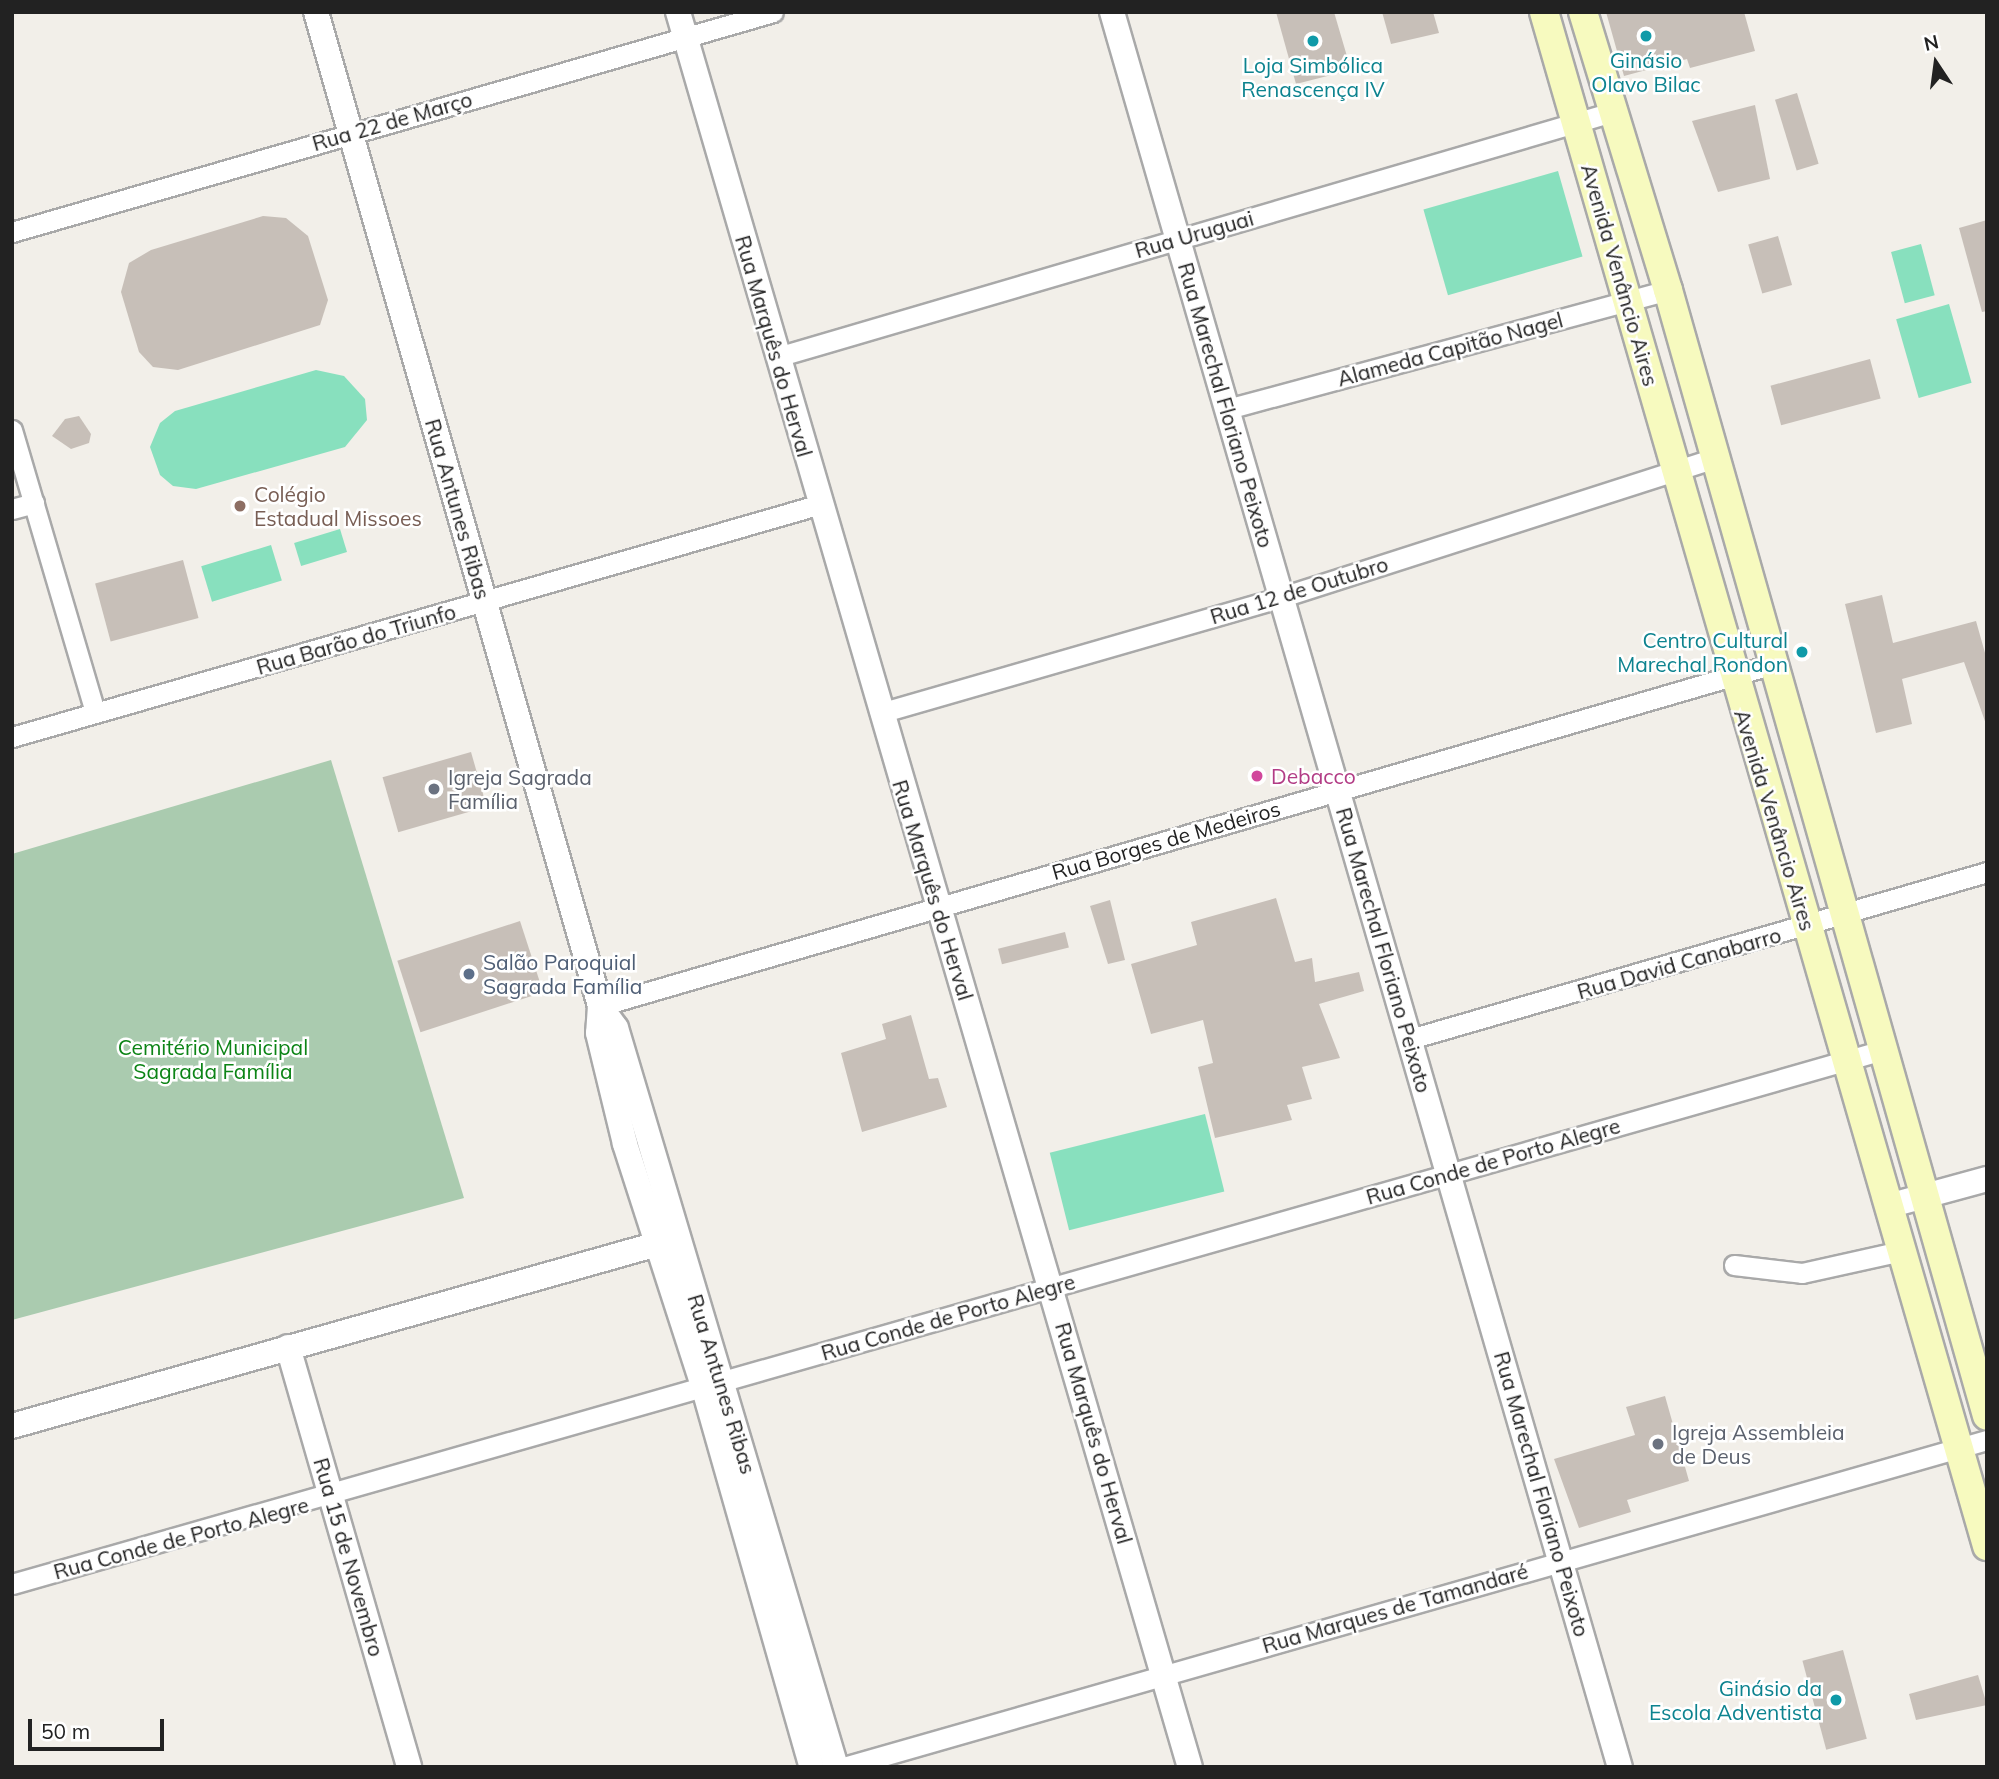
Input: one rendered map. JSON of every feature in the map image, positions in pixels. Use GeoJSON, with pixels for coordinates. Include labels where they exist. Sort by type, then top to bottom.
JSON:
{"type":"FeatureCollection","features":[{"type":"Feature","properties":{"kind":"main road","name":"Avenida Venâncio Aires"},"geometry":{"type":"LineString","coordinates":[[1545,12],[1629,300],[1731,676],[1808,927],[1987,1546]]}},
{"type":"Feature","properties":{"kind":"main road","name":"Avenida Venâncio Aires"},"geometry":{"type":"LineString","coordinates":[[1583,12],[1668,290],[1987,1416]]}},
{"type":"Feature","properties":{"kind":"main road"},"geometry":{"type":"LineString","coordinates":[[1776,826],[1816,814]]}},
{"type":"Feature","properties":{"kind":"street","name":"Rua Antunes Ribas"},"geometry":{"type":"LineString","coordinates":[[316,12],[600,1006],[598,1033],[636,1141],[758,1538],[836,1767]]}},
{"type":"Feature","properties":{"kind":"street","name":"Rua Marquês do Herval"},"geometry":{"type":"LineString","coordinates":[[678,12],[880,713],[1051,1286],[1190,1767]]}},
{"type":"Feature","properties":{"kind":"street","name":"Rua 22 de Março"},"geometry":{"type":"LineString","coordinates":[[12,232],[773,12]]}},
{"type":"Feature","properties":{"kind":"street","name":"Rua Marechal Floriano Peixoto"},"geometry":{"type":"LineString","coordinates":[[1112,12],[1177,239],[1231,408],[1279,598],[1338,790],[1620,1767]]}},
{"type":"Feature","properties":{"kind":"street","name":"Rua Uruguai"},"geometry":{"type":"LineString","coordinates":[[777,357],[1612,112]]}},
{"type":"Feature","properties":{"kind":"street","name":"Alameda Capitão Nagel"},"geometry":{"type":"LineString","coordinates":[[1231,408],[1668,290]]}},
{"type":"Feature","properties":{"kind":"street"},"geometry":{"type":"LineString","coordinates":[[12,429],[95,712]]}},
{"type":"Feature","properties":{"kind":"street","name":"Rua 12 de Outubro"},"geometry":{"type":"LineString","coordinates":[[880,713],[1279,598],[1714,458]]}},
{"type":"Feature","properties":{"kind":"street"},"geometry":{"type":"LineString","coordinates":[[12,509],[34,503]]}},
{"type":"Feature","properties":{"kind":"street","name":"Rua Barão do Triunfo"},"geometry":{"type":"LineString","coordinates":[[12,737],[821,504]]}},
{"type":"Feature","properties":{"kind":"street","name":"Rua Borges de Medeiros"},"geometry":{"type":"LineString","coordinates":[[600,1006],[1773,664]]}},
{"type":"Feature","properties":{"kind":"street","name":"Rua David Canabarro"},"geometry":{"type":"LineString","coordinates":[[1410,1039],[1808,927],[1987,872]]}},
{"type":"Feature","properties":{"kind":"street","name":"Rua Conde de Porto Alegre"},"geometry":{"type":"LineString","coordinates":[[12,1584],[332,1496],[1051,1286],[1883,1050]]}},
{"type":"Feature","properties":{"kind":"street"},"geometry":{"type":"LineString","coordinates":[[1888,1206],[1987,1179]]}},
{"type":"Feature","properties":{"kind":"street"},"geometry":{"type":"LineString","coordinates":[[12,1426],[665,1242]]}},
{"type":"Feature","properties":{"kind":"street"},"geometry":{"type":"LineString","coordinates":[[1734,1265],[1802,1273],[1901,1251]]}},
{"type":"Feature","properties":{"kind":"street","name":"Rua 15 de Novembro"},"geometry":{"type":"LineString","coordinates":[[288,1347],[409,1767]]}},
{"type":"Feature","properties":{"kind":"street","name":"Rua Marques de Tamandaré"},"geometry":{"type":"LineString","coordinates":[[844,1767],[1561,1559],[1987,1440]]}},
{"type":"Feature","properties":{"kind":"street","name":"Rua Antunes Ribas"},"geometry":{"type":"LineString","coordinates":[[758,1538],[812,1767]]}},
{"type":"Feature","properties":{"kind":"green space"},"geometry":{"type":"Polygon","coordinates":[[[1558,171],[1583,257],[1448,295],[1423,210],[1558,171]]]}},
{"type":"Feature","properties":{"kind":"green space"},"geometry":{"type":"Polygon","coordinates":[[[1921,244],[1935,295],[1905,303],[1891,252],[1921,244]]]}},
{"type":"Feature","properties":{"kind":"green space"},"geometry":{"type":"Polygon","coordinates":[[[1949,304],[1972,383],[1919,398],[1896,319],[1949,304]]]}},
{"type":"Feature","properties":{"kind":"green space"},"geometry":{"type":"Polygon","coordinates":[[[316,370],[344,376],[365,399],[367,420],[345,447],[196,489],[173,486],[160,475],[150,447],[160,423],[175,411],[316,370]]]}},
{"type":"Feature","properties":{"kind":"green space"},"geometry":{"type":"Polygon","coordinates":[[[340,529],[347,552],[301,566],[294,543],[340,529]]]}},
{"type":"Feature","properties":{"kind":"green space"},"geometry":{"type":"Polygon","coordinates":[[[271,545],[282,580],[212,602],[201,566],[271,545]]]}},
{"type":"Feature","properties":{"kind":"green space","name":"Cemitério Municipal Sagrada Família"},"geometry":{"type":"Polygon","coordinates":[[[331,760],[464,1198],[12,1320],[12,854],[331,760]]]}},
{"type":"Feature","properties":{"kind":"green space"},"geometry":{"type":"Polygon","coordinates":[[[1205,1114],[1224,1192],[1069,1230],[1050,1153],[1205,1114]]]}},
{"type":"Feature","properties":{"kind":"building","name":"Loja Simbólica Renascença IV"},"geometry":{"type":"Polygon","coordinates":[[[1276,12],[1334,12],[1351,70],[1296,84],[1276,12]]]}},
{"type":"Feature","properties":{"kind":"building"},"geometry":{"type":"Polygon","coordinates":[[[1382,12],[1433,12],[1439,33],[1391,44],[1382,12]]]}},
{"type":"Feature","properties":{"kind":"building"},"geometry":{"type":"Polygon","coordinates":[[[1606,12],[1744,12],[1755,51],[1690,68],[1687,59],[1624,76],[1606,12]]]}},
{"type":"Feature","properties":{"kind":"building"},"geometry":{"type":"Polygon","coordinates":[[[1797,93],[1819,164],[1797,170],[1775,100],[1797,93]]]}},
{"type":"Feature","properties":{"kind":"building"},"geometry":{"type":"Polygon","coordinates":[[[1755,105],[1770,179],[1718,192],[1692,121],[1755,105]]]}},
{"type":"Feature","properties":{"kind":"building"},"geometry":{"type":"Polygon","coordinates":[[[263,216],[286,218],[308,236],[328,300],[320,325],[178,370],[153,367],[139,352],[121,292],[129,263],[151,250],[263,216]]]}},
{"type":"Feature","properties":{"kind":"building"},"geometry":{"type":"Polygon","coordinates":[[[1987,220],[1987,311],[1982,312],[1959,228],[1987,220]]]}},
{"type":"Feature","properties":{"kind":"building"},"geometry":{"type":"Polygon","coordinates":[[[1778,236],[1792,285],[1762,294],[1748,245],[1778,236]]]}},
{"type":"Feature","properties":{"kind":"building"},"geometry":{"type":"Polygon","coordinates":[[[1870,359],[1881,399],[1781,425],[1771,386],[1870,359]]]}},
{"type":"Feature","properties":{"kind":"building"},"geometry":{"type":"Polygon","coordinates":[[[79,416],[91,434],[89,443],[71,449],[52,436],[65,419],[79,416]]]}},
{"type":"Feature","properties":{"kind":"building"},"geometry":{"type":"Polygon","coordinates":[[[183,560],[199,618],[111,642],[95,584],[183,560]]]}},
{"type":"Feature","properties":{"kind":"building"},"geometry":{"type":"Polygon","coordinates":[[[1882,595],[1893,643],[1976,621],[1987,660],[1987,727],[1964,662],[1902,679],[1912,724],[1876,733],[1845,604],[1882,595]]]}},
{"type":"Feature","properties":{"kind":"building","name":"Igreja Sagrada Família"},"geometry":{"type":"Polygon","coordinates":[[[471,752],[487,807],[398,832],[383,777],[471,752]]]}},
{"type":"Feature","properties":{"kind":"building"},"geometry":{"type":"Polygon","coordinates":[[[1276,898],[1295,962],[1312,958],[1315,982],[1359,972],[1364,991],[1319,1004],[1340,1058],[1302,1067],[1312,1099],[1287,1105],[1292,1120],[1215,1138],[1198,1067],[1213,1063],[1203,1020],[1151,1034],[1131,964],[1197,945],[1191,922],[1276,898]]]}},
{"type":"Feature","properties":{"kind":"building"},"geometry":{"type":"Polygon","coordinates":[[[1110,900],[1125,960],[1108,964],[1090,906],[1110,900]]]}},
{"type":"Feature","properties":{"kind":"building","name":"Salão Paroquial Sagrada Família"},"geometry":{"type":"Polygon","coordinates":[[[520,921],[543,992],[420,1032],[397,961],[520,921]]]}},
{"type":"Feature","properties":{"kind":"building"},"geometry":{"type":"Polygon","coordinates":[[[1065,932],[1069,948],[1002,964],[998,949],[1065,932]]]}},
{"type":"Feature","properties":{"kind":"building"},"geometry":{"type":"Polygon","coordinates":[[[911,1015],[929,1079],[938,1078],[947,1107],[862,1132],[841,1053],[886,1039],[882,1024],[911,1015]]]}},
{"type":"Feature","properties":{"kind":"building"},"geometry":{"type":"Polygon","coordinates":[[[1665,1396],[1689,1481],[1627,1500],[1631,1512],[1579,1528],[1554,1459],[1635,1435],[1626,1407],[1665,1396]]]}},
{"type":"Feature","properties":{"kind":"building","name":"Ginásio da Escola Adventista"},"geometry":{"type":"Polygon","coordinates":[[[1843,1650],[1867,1739],[1826,1750],[1802,1661],[1843,1650]]]}},
{"type":"Feature","properties":{"kind":"building"},"geometry":{"type":"Polygon","coordinates":[[[1978,1675],[1987,1705],[1916,1720],[1909,1694],[1978,1675]]]}},
{"type":"Feature","properties":{"kind":"place","name":"Ginásio Olavo Bilac"},"geometry":{"type":"Point","coordinates":[1646,36]}},
{"type":"Feature","properties":{"kind":"place","name":"Loja Simbólica Renascença IV"},"geometry":{"type":"Point","coordinates":[1313,41]}},
{"type":"Feature","properties":{"kind":"place","name":"Colégio Estadual Missoes"},"geometry":{"type":"Point","coordinates":[240,506]}},
{"type":"Feature","properties":{"kind":"place","name":"Centro Cultural Marechal Rondon"},"geometry":{"type":"Point","coordinates":[1802,652]}},
{"type":"Feature","properties":{"kind":"place","name":"Debacco"},"geometry":{"type":"Point","coordinates":[1257,776]}},
{"type":"Feature","properties":{"kind":"place","name":"Igreja Sagrada Família"},"geometry":{"type":"Point","coordinates":[434,789]}},
{"type":"Feature","properties":{"kind":"place","name":"Salão Paroquial Sagrada Família"},"geometry":{"type":"Point","coordinates":[469,974]}},
{"type":"Feature","properties":{"kind":"place","name":"Igreja Assembleia de Deus"},"geometry":{"type":"Point","coordinates":[1658,1444]}},
{"type":"Feature","properties":{"kind":"place","name":"Ginásio da Escola Adventista"},"geometry":{"type":"Point","coordinates":[1836,1700]}}]}
